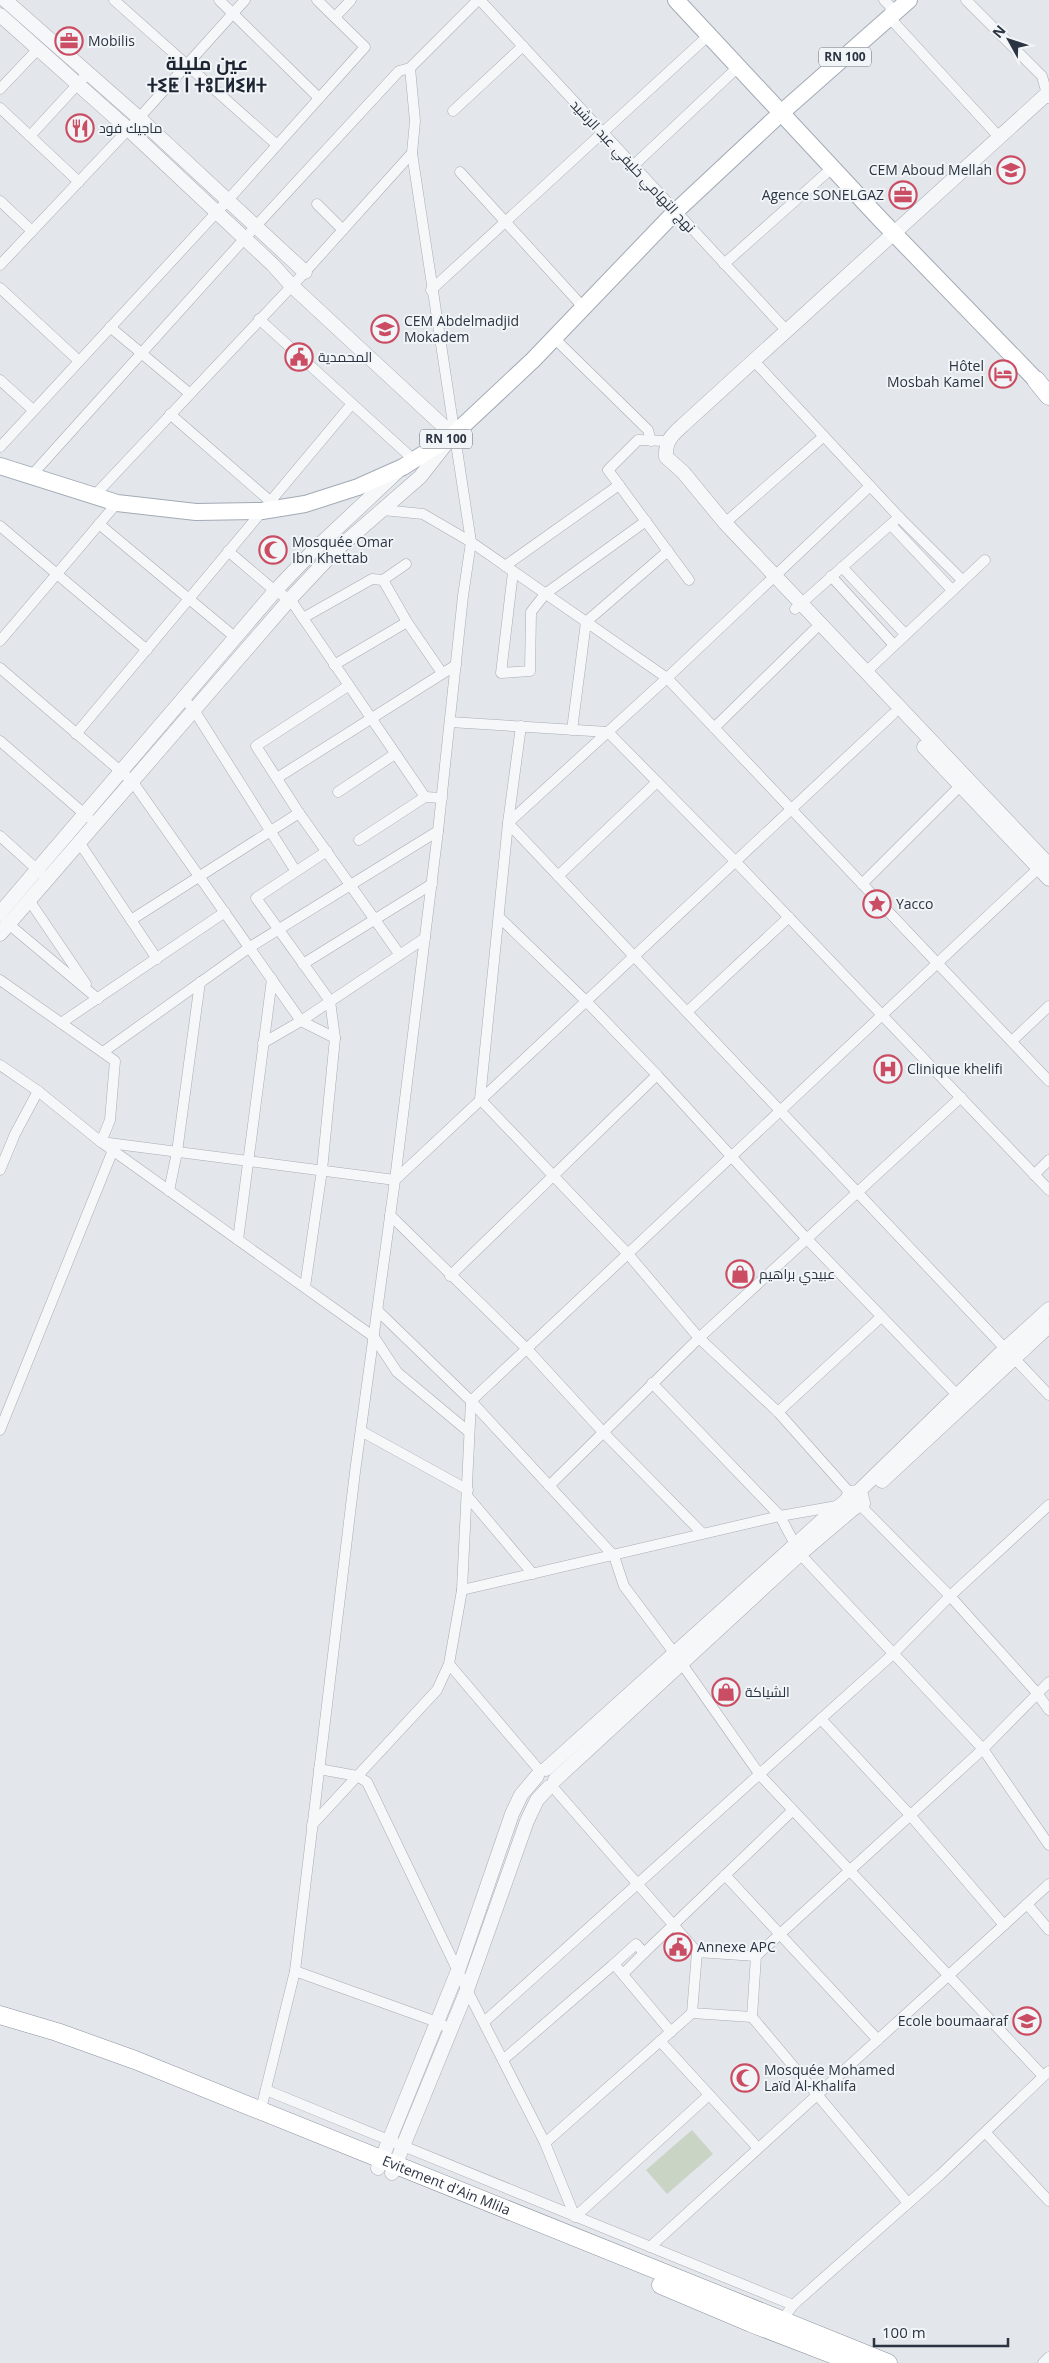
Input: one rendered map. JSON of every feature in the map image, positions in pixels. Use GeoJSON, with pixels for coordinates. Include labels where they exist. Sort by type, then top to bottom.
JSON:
{"type":"FeatureCollection","features":[{"type":"Feature","properties":{"kind":"highway"},"geometry":{"type":"LineString","coordinates":[[1043,384],[1049,396]]}},
{"type":"Feature","properties":{"kind":"highway","name":"Evitement d'Ain Mlila"},"geometry":{"type":"LineString","coordinates":[[0,2015],[57,2032],[136,2060],[260,2114],[778,2326],[856,2363]]}},
{"type":"Feature","properties":{"kind":"highway","name":"Evitement d'Ain Mlila"},"geometry":{"type":"LineString","coordinates":[[0,2026],[94,2055],[260,2114]]}},
{"type":"Feature","properties":{"kind":"highway","name":"Evitement d'Ain Mlila"},"geometry":{"type":"LineString","coordinates":[[778,2326],[888,2363]]}},
{"type":"Feature","properties":{"kind":"main road"},"geometry":{"type":"LineString","coordinates":[[676,0],[895,234],[1043,384]]}},
{"type":"Feature","properties":{"kind":"main road","name":"RN 100"},"geometry":{"type":"LineString","coordinates":[[0,466],[118,503],[196,512],[305,504],[358,487],[408,463],[453,435],[554,338],[675,212],[781,113],[909,0]]}},
{"type":"Feature","properties":{"kind":"street"},"geometry":{"type":"LineString","coordinates":[[5,0],[139,118],[305,272]]}},
{"type":"Feature","properties":{"kind":"street"},"geometry":{"type":"LineString","coordinates":[[114,0],[278,145]]}},
{"type":"Feature","properties":{"kind":"street"},"geometry":{"type":"LineString","coordinates":[[219,0],[234,12],[320,98]]}},
{"type":"Feature","properties":{"kind":"street"},"geometry":{"type":"LineString","coordinates":[[0,265],[188,65],[244,0]]}},
{"type":"Feature","properties":{"kind":"street"},"geometry":{"type":"LineString","coordinates":[[0,447],[227,201],[365,47],[318,0]]}},
{"type":"Feature","properties":{"kind":"street"},"geometry":{"type":"LineString","coordinates":[[335,17],[351,0]]}},
{"type":"Feature","properties":{"kind":"street"},"geometry":{"type":"LineString","coordinates":[[31,476],[255,227],[399,71],[410,68],[479,0]]}},
{"type":"Feature","properties":{"kind":"street","name":"نهج التهامي خليفي عبد الرشيد"},"geometry":{"type":"LineString","coordinates":[[479,0],[787,331]]}},
{"type":"Feature","properties":{"kind":"street"},"geometry":{"type":"LineString","coordinates":[[884,0],[891,7],[889,18],[1000,138]]}},
{"type":"Feature","properties":{"kind":"street"},"geometry":{"type":"LineString","coordinates":[[689,580],[608,470],[638,440],[667,441],[1048,96],[1042,76],[966,0]]}},
{"type":"Feature","properties":{"kind":"street"},"geometry":{"type":"LineString","coordinates":[[0,15],[128,129],[273,265],[290,285],[453,435]]}},
{"type":"Feature","properties":{"kind":"street"},"geometry":{"type":"LineString","coordinates":[[431,290],[709,35]]}},
{"type":"Feature","properties":{"kind":"street"},"geometry":{"type":"LineString","coordinates":[[453,111],[523,46]]}},
{"type":"Feature","properties":{"kind":"street"},"geometry":{"type":"LineString","coordinates":[[0,89],[38,48]]}},
{"type":"Feature","properties":{"kind":"street"},"geometry":{"type":"LineString","coordinates":[[633,166],[738,67]]}},
{"type":"Feature","properties":{"kind":"street"},"geometry":{"type":"LineString","coordinates":[[260,2114],[294,1971],[361,1431],[432,884],[471,542],[431,290],[412,153],[415,121],[410,68]]}},
{"type":"Feature","properties":{"kind":"street"},"geometry":{"type":"LineString","coordinates":[[30,136],[88,73]]}},
{"type":"Feature","properties":{"kind":"street"},"geometry":{"type":"LineString","coordinates":[[0,108],[78,182]]}},
{"type":"Feature","properties":{"kind":"street"},"geometry":{"type":"LineString","coordinates":[[94,496],[290,285],[305,272],[412,153]]}},
{"type":"Feature","properties":{"kind":"street"},"geometry":{"type":"LineString","coordinates":[[724,264],[832,168]]}},
{"type":"Feature","properties":{"kind":"street"},"geometry":{"type":"LineString","coordinates":[[460,172],[583,307]]}},
{"type":"Feature","properties":{"kind":"street"},"geometry":{"type":"LineString","coordinates":[[0,201],[32,231]]}},
{"type":"Feature","properties":{"kind":"street"},"geometry":{"type":"LineString","coordinates":[[316,204],[343,230]]}},
{"type":"Feature","properties":{"kind":"street"},"geometry":{"type":"LineString","coordinates":[[0,288],[79,361]]}},
{"type":"Feature","properties":{"kind":"street"},"geometry":{"type":"LineString","coordinates":[[2,922],[29,900],[42,874],[79,842],[90,819],[122,771],[275,591],[312,551],[408,463],[351,405],[258,319]]}},
{"type":"Feature","properties":{"kind":"street"},"geometry":{"type":"LineString","coordinates":[[110,327],[143,352],[189,394]]}},
{"type":"Feature","properties":{"kind":"street"},"geometry":{"type":"LineString","coordinates":[[554,338],[648,430],[651,441]]}},
{"type":"Feature","properties":{"kind":"street"},"geometry":{"type":"LineString","coordinates":[[754,361],[899,517],[962,580]]}},
{"type":"Feature","properties":{"kind":"street"},"geometry":{"type":"LineString","coordinates":[[0,380],[33,410]]}},
{"type":"Feature","properties":{"kind":"street"},"geometry":{"type":"LineString","coordinates":[[76,734],[351,405]]}},
{"type":"Feature","properties":{"kind":"street"},"geometry":{"type":"LineString","coordinates":[[170,414],[266,506]]}},
{"type":"Feature","properties":{"kind":"street"},"geometry":{"type":"LineString","coordinates":[[2,922],[90,819],[132,781],[290,599],[336,551],[420,477],[453,435]]}},
{"type":"Feature","properties":{"kind":"street"},"geometry":{"type":"LineString","coordinates":[[725,524],[824,436]]}},
{"type":"Feature","properties":{"kind":"street"},"geometry":{"type":"LineString","coordinates":[[667,441],[666,457],[683,472],[771,578]]}},
{"type":"Feature","properties":{"kind":"street"},"geometry":{"type":"LineString","coordinates":[[683,472],[698,505],[866,672],[1045,863],[1049,879]]}},
{"type":"Feature","properties":{"kind":"street"},"geometry":{"type":"LineString","coordinates":[[619,485],[509,569],[501,673],[530,671],[531,612],[545,594],[646,522]]}},
{"type":"Feature","properties":{"kind":"street"},"geometry":{"type":"LineString","coordinates":[[508,823],[667,678],[870,486]]}},
{"type":"Feature","properties":{"kind":"street"},"geometry":{"type":"LineString","coordinates":[[0,641],[118,503]]}},
{"type":"Feature","properties":{"kind":"street"},"geometry":{"type":"LineString","coordinates":[[383,510],[423,514],[471,542],[667,678],[1049,1081]]}},
{"type":"Feature","properties":{"kind":"street"},"geometry":{"type":"LineString","coordinates":[[798,606],[899,517]]}},
{"type":"Feature","properties":{"kind":"street"},"geometry":{"type":"LineString","coordinates":[[100,524],[236,638]]}},
{"type":"Feature","properties":{"kind":"street"},"geometry":{"type":"LineString","coordinates":[[891,524],[952,590]]}},
{"type":"Feature","properties":{"kind":"street"},"geometry":{"type":"LineString","coordinates":[[1,529],[58,573],[147,650]]}},
{"type":"Feature","properties":{"kind":"street"},"geometry":{"type":"LineString","coordinates":[[572,730],[586,622],[668,551]]}},
{"type":"Feature","properties":{"kind":"street"},"geometry":{"type":"LineString","coordinates":[[228,552],[275,591],[290,599],[348,686],[373,718],[425,797]]}},
{"type":"Feature","properties":{"kind":"street"},"geometry":{"type":"LineString","coordinates":[[866,672],[985,560]]}},
{"type":"Feature","properties":{"kind":"street"},"geometry":{"type":"LineString","coordinates":[[302,618],[372,579],[383,580],[406,564]]}},
{"type":"Feature","properties":{"kind":"street"},"geometry":{"type":"LineString","coordinates":[[842,567],[906,634]]}},
{"type":"Feature","properties":{"kind":"street"},"geometry":{"type":"LineString","coordinates":[[831,576],[894,645]]}},
{"type":"Feature","properties":{"kind":"street"},"geometry":{"type":"LineString","coordinates":[[383,580],[407,622],[442,674]]}},
{"type":"Feature","properties":{"kind":"street"},"geometry":{"type":"LineString","coordinates":[[798,606],[814,630],[960,786],[1045,863]]}},
{"type":"Feature","properties":{"kind":"street"},"geometry":{"type":"LineString","coordinates":[[334,665],[407,622]]}},
{"type":"Feature","properties":{"kind":"street"},"geometry":{"type":"LineString","coordinates":[[714,728],[814,630]]}},
{"type":"Feature","properties":{"kind":"street"},"geometry":{"type":"LineString","coordinates":[[277,778],[456,665]]}},
{"type":"Feature","properties":{"kind":"street"},"geometry":{"type":"LineString","coordinates":[[0,668],[132,781],[301,1021],[335,1038]]}},
{"type":"Feature","properties":{"kind":"street"},"geometry":{"type":"LineString","coordinates":[[348,686],[256,746],[299,813],[352,884],[400,954]]}},
{"type":"Feature","properties":{"kind":"street"},"geometry":{"type":"LineString","coordinates":[[184,699],[194,710],[295,870]]}},
{"type":"Feature","properties":{"kind":"street"},"geometry":{"type":"LineString","coordinates":[[395,1180],[585,1000],[893,714]]}},
{"type":"Feature","properties":{"kind":"street"},"geometry":{"type":"LineString","coordinates":[[450,722],[608,732],[735,860],[1049,1190]]}},
{"type":"Feature","properties":{"kind":"street"},"geometry":{"type":"LineString","coordinates":[[480,1099],[500,918],[508,823],[521,726]]}},
{"type":"Feature","properties":{"kind":"street"},"geometry":{"type":"LineString","coordinates":[[0,741],[90,819]]}},
{"type":"Feature","properties":{"kind":"street"},"geometry":{"type":"LineString","coordinates":[[338,792],[395,754]]}},
{"type":"Feature","properties":{"kind":"street"},"geometry":{"type":"LineString","coordinates":[[558,876],[657,782]]}},
{"type":"Feature","properties":{"kind":"street"},"geometry":{"type":"LineString","coordinates":[[862,884],[960,786]]}},
{"type":"Feature","properties":{"kind":"street"},"geometry":{"type":"LineString","coordinates":[[359,840],[425,797],[442,798]]}},
{"type":"Feature","properties":{"kind":"street"},"geometry":{"type":"LineString","coordinates":[[131,920],[299,813]]}},
{"type":"Feature","properties":{"kind":"street"},"geometry":{"type":"LineString","coordinates":[[508,823],[779,1112],[1049,1395]]}},
{"type":"Feature","properties":{"kind":"street"},"geometry":{"type":"LineString","coordinates":[[103,1052],[250,948],[438,831]]}},
{"type":"Feature","properties":{"kind":"street"},"geometry":{"type":"LineString","coordinates":[[0,836],[42,874]]}},
{"type":"Feature","properties":{"kind":"street"},"geometry":{"type":"LineString","coordinates":[[79,842],[157,959]]}},
{"type":"Feature","properties":{"kind":"street"},"geometry":{"type":"LineString","coordinates":[[304,1287],[322,1170],[335,1038],[330,1002],[256,898],[295,870],[327,851]]}},
{"type":"Feature","properties":{"kind":"street"},"geometry":{"type":"LineString","coordinates":[[312,1825],[437,1690],[448,1664],[462,1590],[471,1402],[526,1348],[1045,863]]}},
{"type":"Feature","properties":{"kind":"street"},"geometry":{"type":"LineString","coordinates":[[303,964],[432,884]]}},
{"type":"Feature","properties":{"kind":"street"},"geometry":{"type":"LineString","coordinates":[[29,900],[95,997]]}},
{"type":"Feature","properties":{"kind":"street"},"geometry":{"type":"LineString","coordinates":[[61,1023],[95,997],[157,959],[225,912]]}},
{"type":"Feature","properties":{"kind":"street"},"geometry":{"type":"LineString","coordinates":[[686,1012],[789,917]]}},
{"type":"Feature","properties":{"kind":"street"},"geometry":{"type":"LineString","coordinates":[[500,918],[585,1000],[658,1075],[806,1238],[962,1400]]}},
{"type":"Feature","properties":{"kind":"street"},"geometry":{"type":"LineString","coordinates":[[2,922],[95,997]]}},
{"type":"Feature","properties":{"kind":"street"},"geometry":{"type":"LineString","coordinates":[[263,1042],[301,1021],[425,938]]}},
{"type":"Feature","properties":{"kind":"street"},"geometry":{"type":"LineString","coordinates":[[238,1240],[250,1161],[272,979]]}},
{"type":"Feature","properties":{"kind":"street"},"geometry":{"type":"LineString","coordinates":[[0,980],[116,1061],[110,1120],[101,1142]]}},
{"type":"Feature","properties":{"kind":"street"},"geometry":{"type":"LineString","coordinates":[[169,1191],[177,1152],[200,982]]}},
{"type":"Feature","properties":{"kind":"street"},"geometry":{"type":"LineString","coordinates":[[1012,1041],[1049,1006]]}},
{"type":"Feature","properties":{"kind":"street"},"geometry":{"type":"LineString","coordinates":[[0,1065],[38,1091],[101,1142],[114,1147],[177,1152],[395,1180]]}},
{"type":"Feature","properties":{"kind":"street"},"geometry":{"type":"LineString","coordinates":[[450,1276],[658,1075]]}},
{"type":"Feature","properties":{"kind":"street"},"geometry":{"type":"LineString","coordinates":[[0,1170],[15,1134],[38,1091]]}},
{"type":"Feature","properties":{"kind":"street"},"geometry":{"type":"LineString","coordinates":[[549,1486],[699,1338],[961,1097]]}},
{"type":"Feature","properties":{"kind":"street"},"geometry":{"type":"LineString","coordinates":[[480,1099],[628,1254],[699,1338],[778,1412],[853,1501],[950,1596],[1037,1693],[1049,1710]]}},
{"type":"Feature","properties":{"kind":"street"},"geometry":{"type":"LineString","coordinates":[[114,1147],[169,1191],[374,1337],[397,1372],[469,1432]]}},
{"type":"Feature","properties":{"kind":"street"},"geometry":{"type":"LineString","coordinates":[[0,1430],[114,1147]]}},
{"type":"Feature","properties":{"kind":"street"},"geometry":{"type":"LineString","coordinates":[[1034,1175],[1049,1160]]}},
{"type":"Feature","properties":{"kind":"street"},"geometry":{"type":"LineString","coordinates":[[390,1215],[450,1276],[526,1348],[603,1432],[702,1533]]}},
{"type":"Feature","properties":{"kind":"street"},"geometry":{"type":"LineString","coordinates":[[962,1400],[1005,1349],[1049,1309]]}},
{"type":"Feature","properties":{"kind":"street"},"geometry":{"type":"LineString","coordinates":[[378,1311],[471,1402],[614,1556],[624,1586],[679,1659],[760,1775],[948,1976],[1046,2074],[986,2132],[793,2305],[778,2326]]}},
{"type":"Feature","properties":{"kind":"street"},"geometry":{"type":"LineString","coordinates":[[778,1412],[881,1317]]}},
{"type":"Feature","properties":{"kind":"street"},"geometry":{"type":"LineString","coordinates":[[387,2166],[403,2146],[467,1990],[537,1800],[679,1659],[962,1400],[1014,1360],[1049,1326]]}},
{"type":"Feature","properties":{"kind":"street"},"geometry":{"type":"LineString","coordinates":[[652,1383],[780,1516],[797,1550],[983,1749],[1049,1846]]}},
{"type":"Feature","properties":{"kind":"street"},"geometry":{"type":"LineString","coordinates":[[361,1431],[468,1493],[534,1574]]}},
{"type":"Feature","properties":{"kind":"street"},"geometry":{"type":"LineString","coordinates":[[462,1590],[614,1556],[702,1533],[853,1501]]}},
{"type":"Feature","properties":{"kind":"street"},"geometry":{"type":"LineString","coordinates":[[484,2022],[893,1654],[950,1596],[1049,1505]]}},
{"type":"Feature","properties":{"kind":"street"},"geometry":{"type":"LineString","coordinates":[[387,2166],[389,2142],[458,1968],[512,1814],[521,1796],[541,1772],[679,1659]]}},
{"type":"Feature","properties":{"kind":"street"},"geometry":{"type":"LineString","coordinates":[[448,1664],[541,1772],[540,1785],[551,1784]]}},
{"type":"Feature","properties":{"kind":"street"},"geometry":{"type":"LineString","coordinates":[[908,2203],[752,2017],[756,1956],[983,1749],[1049,1682]]}},
{"type":"Feature","properties":{"kind":"street"},"geometry":{"type":"LineString","coordinates":[[821,1719],[910,1815],[1004,1926]]}},
{"type":"Feature","properties":{"kind":"street"},"geometry":{"type":"LineString","coordinates":[[319,1769],[357,1776],[367,1782],[467,1990],[545,2143],[575,2217]]}},
{"type":"Feature","properties":{"kind":"street"},"geometry":{"type":"LineString","coordinates":[[545,2143],[692,2013],[696,1952],[551,1784]]}},
{"type":"Feature","properties":{"kind":"street"},"geometry":{"type":"LineString","coordinates":[[623,1974],[792,1811]]}},
{"type":"Feature","properties":{"kind":"street"},"geometry":{"type":"LineString","coordinates":[[725,1876],[878,2040]]}},
{"type":"Feature","properties":{"kind":"street"},"geometry":{"type":"LineString","coordinates":[[650,2247],[1049,1884]]}},
{"type":"Feature","properties":{"kind":"street"},"geometry":{"type":"LineString","coordinates":[[1027,1904],[1049,1930]]}},
{"type":"Feature","properties":{"kind":"street"},"geometry":{"type":"LineString","coordinates":[[503,2060],[636,1944],[644,1953]]}},
{"type":"Feature","properties":{"kind":"street"},"geometry":{"type":"LineString","coordinates":[[696,1952],[756,1956]]}},
{"type":"Feature","properties":{"kind":"street"},"geometry":{"type":"LineString","coordinates":[[614,1964],[671,2032]]}},
{"type":"Feature","properties":{"kind":"street"},"geometry":{"type":"LineString","coordinates":[[294,1971],[437,2022],[450,2029]]}},
{"type":"Feature","properties":{"kind":"street"},"geometry":{"type":"LineString","coordinates":[[692,2013],[752,2017]]}},
{"type":"Feature","properties":{"kind":"street"},"geometry":{"type":"LineString","coordinates":[[660,2041],[758,2148]]}},
{"type":"Feature","properties":{"kind":"street"},"geometry":{"type":"LineString","coordinates":[[266,2090],[389,2142],[403,2146],[793,2305]]}},
{"type":"Feature","properties":{"kind":"street"},"geometry":{"type":"LineString","coordinates":[[575,2217],[709,2095]]}},
{"type":"Feature","properties":{"kind":"street"},"geometry":{"type":"LineString","coordinates":[[986,2132],[1049,2201]]}},
{"type":"Feature","properties":{"kind":"street"},"geometry":{"type":"LineString","coordinates":[[1043,2363],[1049,2357]]}},
{"type":"Feature","properties":{"kind":"green space"},"geometry":{"type":"Polygon","coordinates":[[[692,2130],[713,2154],[667,2194],[646,2170],[692,2130]]]}},
{"type":"Feature","properties":{"kind":"place","name":"Mobilis"},"geometry":{"type":"Point","coordinates":[69,41]}},
{"type":"Feature","properties":{"kind":"place","name":"ماجيك فود"},"geometry":{"type":"Point","coordinates":[80,128]}},
{"type":"Feature","properties":{"kind":"place","name":"CEM Aboud Mellah"},"geometry":{"type":"Point","coordinates":[1011,170]}},
{"type":"Feature","properties":{"kind":"place","name":"Agence SONELGAZ"},"geometry":{"type":"Point","coordinates":[903,195]}},
{"type":"Feature","properties":{"kind":"place","name":"CEM Abdelmadjid Mokadem"},"geometry":{"type":"Point","coordinates":[385,329]}},
{"type":"Feature","properties":{"kind":"place","name":"المحمدية"},"geometry":{"type":"Point","coordinates":[299,357]}},
{"type":"Feature","properties":{"kind":"place","name":"Hôtel Mosbah Kamel"},"geometry":{"type":"Point","coordinates":[1003,374]}},
{"type":"Feature","properties":{"kind":"place","name":"Mosquée Omar Ibn Khettab"},"geometry":{"type":"Point","coordinates":[273,550]}},
{"type":"Feature","properties":{"kind":"place","name":"Yacco"},"geometry":{"type":"Point","coordinates":[877,904]}},
{"type":"Feature","properties":{"kind":"place","name":"Clinique khelifi"},"geometry":{"type":"Point","coordinates":[888,1069]}},
{"type":"Feature","properties":{"kind":"place","name":"عبيدي براهيم"},"geometry":{"type":"Point","coordinates":[740,1274]}},
{"type":"Feature","properties":{"kind":"place","name":"الشياكة"},"geometry":{"type":"Point","coordinates":[726,1692]}},
{"type":"Feature","properties":{"kind":"place","name":"Annexe APC"},"geometry":{"type":"Point","coordinates":[678,1947]}},
{"type":"Feature","properties":{"kind":"place","name":"Ecole boumaaraf"},"geometry":{"type":"Point","coordinates":[1027,2021]}},
{"type":"Feature","properties":{"kind":"place","name":"Mosquée Mohamed Laïd Al-Khalifa"},"geometry":{"type":"Point","coordinates":[745,2078]}},
{"type":"Feature","properties":{"kind":"district","name":"عين مليلة ⵜⵉⵟ ⵏ ⵜⵓⵎⵍⵉⵍⵜ"},"geometry":{"type":"Point","coordinates":[207,74]}}]}
